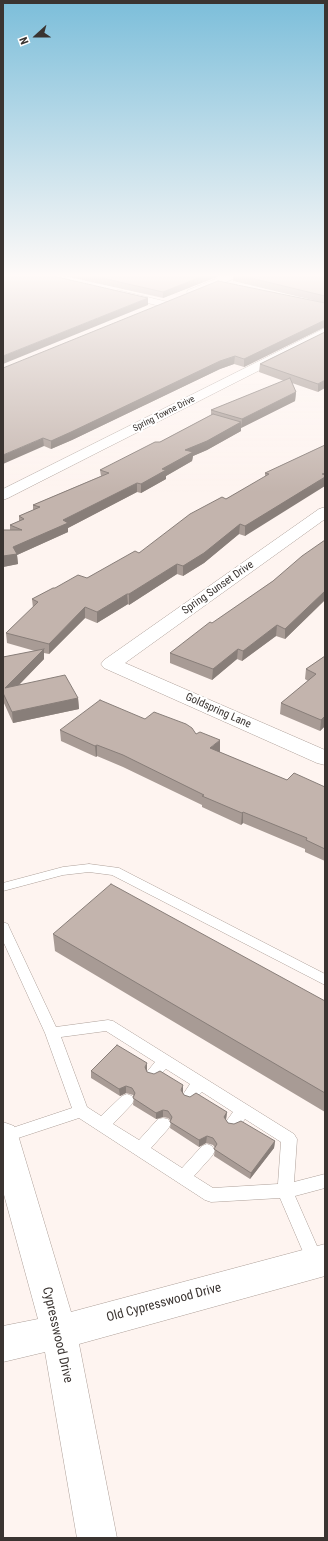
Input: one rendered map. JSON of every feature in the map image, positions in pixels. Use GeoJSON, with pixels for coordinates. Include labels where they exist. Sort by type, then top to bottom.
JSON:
{"type":"FeatureCollection","features":[{"type":"Feature","properties":{"kind":"street","name":"Spring Towne Drive"},"geometry":{"type":"LineString","coordinates":[[3,495],[294,348]]}},
{"type":"Feature","properties":{"kind":"street","name":"Spring Sunset Drive"},"geometry":{"type":"LineString","coordinates":[[111,664],[325,512]]}},
{"type":"Feature","properties":{"kind":"street","name":"Goldspring Lane"},"geometry":{"type":"LineString","coordinates":[[111,664],[325,758]]}},
{"type":"Feature","properties":{"kind":"street","name":"Cypresswood Drive"},"geometry":{"type":"LineString","coordinates":[[3,1136],[59,1332],[97,1538]]}},
{"type":"Feature","properties":{"kind":"street","name":"Old Cypresswood Drive"},"geometry":{"type":"LineString","coordinates":[[3,1344],[59,1332],[321,1261]]}},
{"type":"Feature","properties":{"kind":"lane"},"geometry":{"type":"LineString","coordinates":[[3,887],[63,871],[89,868],[115,871],[325,980]]}},
{"type":"Feature","properties":{"kind":"lane"},"geometry":{"type":"LineString","coordinates":[[3,927],[52,1033],[81,1111],[211,1195],[285,1191],[325,1181]]}},
{"type":"Feature","properties":{"kind":"lane"},"geometry":{"type":"LineString","coordinates":[[52,1033],[108,1025],[289,1139],[285,1191],[321,1261]]}},
{"type":"Feature","properties":{"kind":"lane"},"geometry":{"type":"LineString","coordinates":[[153,1073],[165,1061]]}},
{"type":"Feature","properties":{"kind":"lane"},"geometry":{"type":"LineString","coordinates":[[189,1096],[200,1084]]}},
{"type":"Feature","properties":{"kind":"lane"},"geometry":{"type":"LineString","coordinates":[[102,1125],[127,1100]]}},
{"type":"Feature","properties":{"kind":"lane"},"geometry":{"type":"LineString","coordinates":[[3,1136],[81,1111]]}},
{"type":"Feature","properties":{"kind":"lane"},"geometry":{"type":"LineString","coordinates":[[232,1122],[243,1111]]}},
{"type":"Feature","properties":{"kind":"lane"},"geometry":{"type":"LineString","coordinates":[[140,1149],[163,1124]]}},
{"type":"Feature","properties":{"kind":"lane"},"geometry":{"type":"LineString","coordinates":[[183,1177],[207,1151]]}},
{"type":"Feature","properties":{"kind":"building"},"geometry":{"type":"Polygon","coordinates":[[[3,348],[23,348],[3,356],[3,348]]]}},
{"type":"Feature","properties":{"kind":"building"},"geometry":{"type":"Polygon","coordinates":[[[53,348],[267,348],[244,359],[235,356],[220,361],[51,441],[43,438],[3,455],[3,368],[53,348]]]}},
{"type":"Feature","properties":{"kind":"building"},"geometry":{"type":"Polygon","coordinates":[[[293,348],[325,348],[325,380],[318,384],[260,364],[293,348]]]}},
{"type":"Feature","properties":{"kind":"building"},"geometry":{"type":"Polygon","coordinates":[[[290,378],[296,392],[242,419],[211,410],[290,378]]]}},
{"type":"Feature","properties":{"kind":"building"},"geometry":{"type":"Polygon","coordinates":[[[213,414],[241,422],[207,441],[185,450],[193,452],[162,469],[166,470],[141,484],[137,483],[63,520],[68,523],[13,547],[17,554],[3,556],[3,530],[22,530],[10,525],[24,519],[19,516],[40,507],[33,505],[109,473],[100,470],[155,442],[160,442],[213,414]]]}},
{"type":"Feature","properties":{"kind":"building"},"geometry":{"type":"Polygon","coordinates":[[[325,445],[325,473],[322,474],[325,475],[325,477],[245,526],[240,524],[204,553],[183,566],[177,564],[97,612],[85,607],[49,644],[6,633],[38,602],[32,599],[78,575],[87,578],[135,551],[139,553],[190,514],[222,497],[226,499],[269,474],[265,473],[325,445]]]}},
{"type":"Feature","properties":{"kind":"building"},"geometry":{"type":"Polygon","coordinates":[[[325,540],[325,591],[285,629],[277,625],[243,651],[238,649],[213,669],[170,653],[210,622],[212,623],[273,581],[302,556],[325,540]]]}},
{"type":"Feature","properties":{"kind":"building"},"geometry":{"type":"Polygon","coordinates":[[[44,649],[5,688],[65,675],[78,698],[12,712],[3,693],[3,657],[44,649]]]}},
{"type":"Feature","properties":{"kind":"building"},"geometry":{"type":"Polygon","coordinates":[[[325,656],[325,716],[321,720],[281,703],[316,674],[306,669],[325,656]]]}},
{"type":"Feature","properties":{"kind":"building"},"geometry":{"type":"Polygon","coordinates":[[[100,700],[145,719],[154,712],[186,724],[192,728],[196,734],[200,732],[220,740],[210,748],[287,780],[294,773],[325,787],[325,849],[306,840],[307,838],[202,796],[204,795],[123,755],[97,745],[95,746],[60,730],[100,700]]]}},
{"type":"Feature","properties":{"kind":"building"},"geometry":{"type":"Polygon","coordinates":[[[111,884],[325,1001],[325,1093],[53,934],[111,884]]]}},
{"type":"Feature","properties":{"kind":"building"},"geometry":{"type":"Polygon","coordinates":[[[117,1045],[147,1063],[145,1067],[147,1072],[154,1074],[160,1071],[183,1085],[181,1090],[184,1095],[190,1097],[196,1093],[227,1112],[224,1117],[228,1123],[234,1124],[241,1121],[275,1141],[251,1173],[214,1149],[217,1144],[213,1138],[207,1136],[199,1140],[170,1122],[172,1117],[168,1111],[163,1110],[156,1113],[133,1098],[135,1093],[132,1088],[126,1086],[119,1089],[91,1071],[117,1045]]]}}]}
